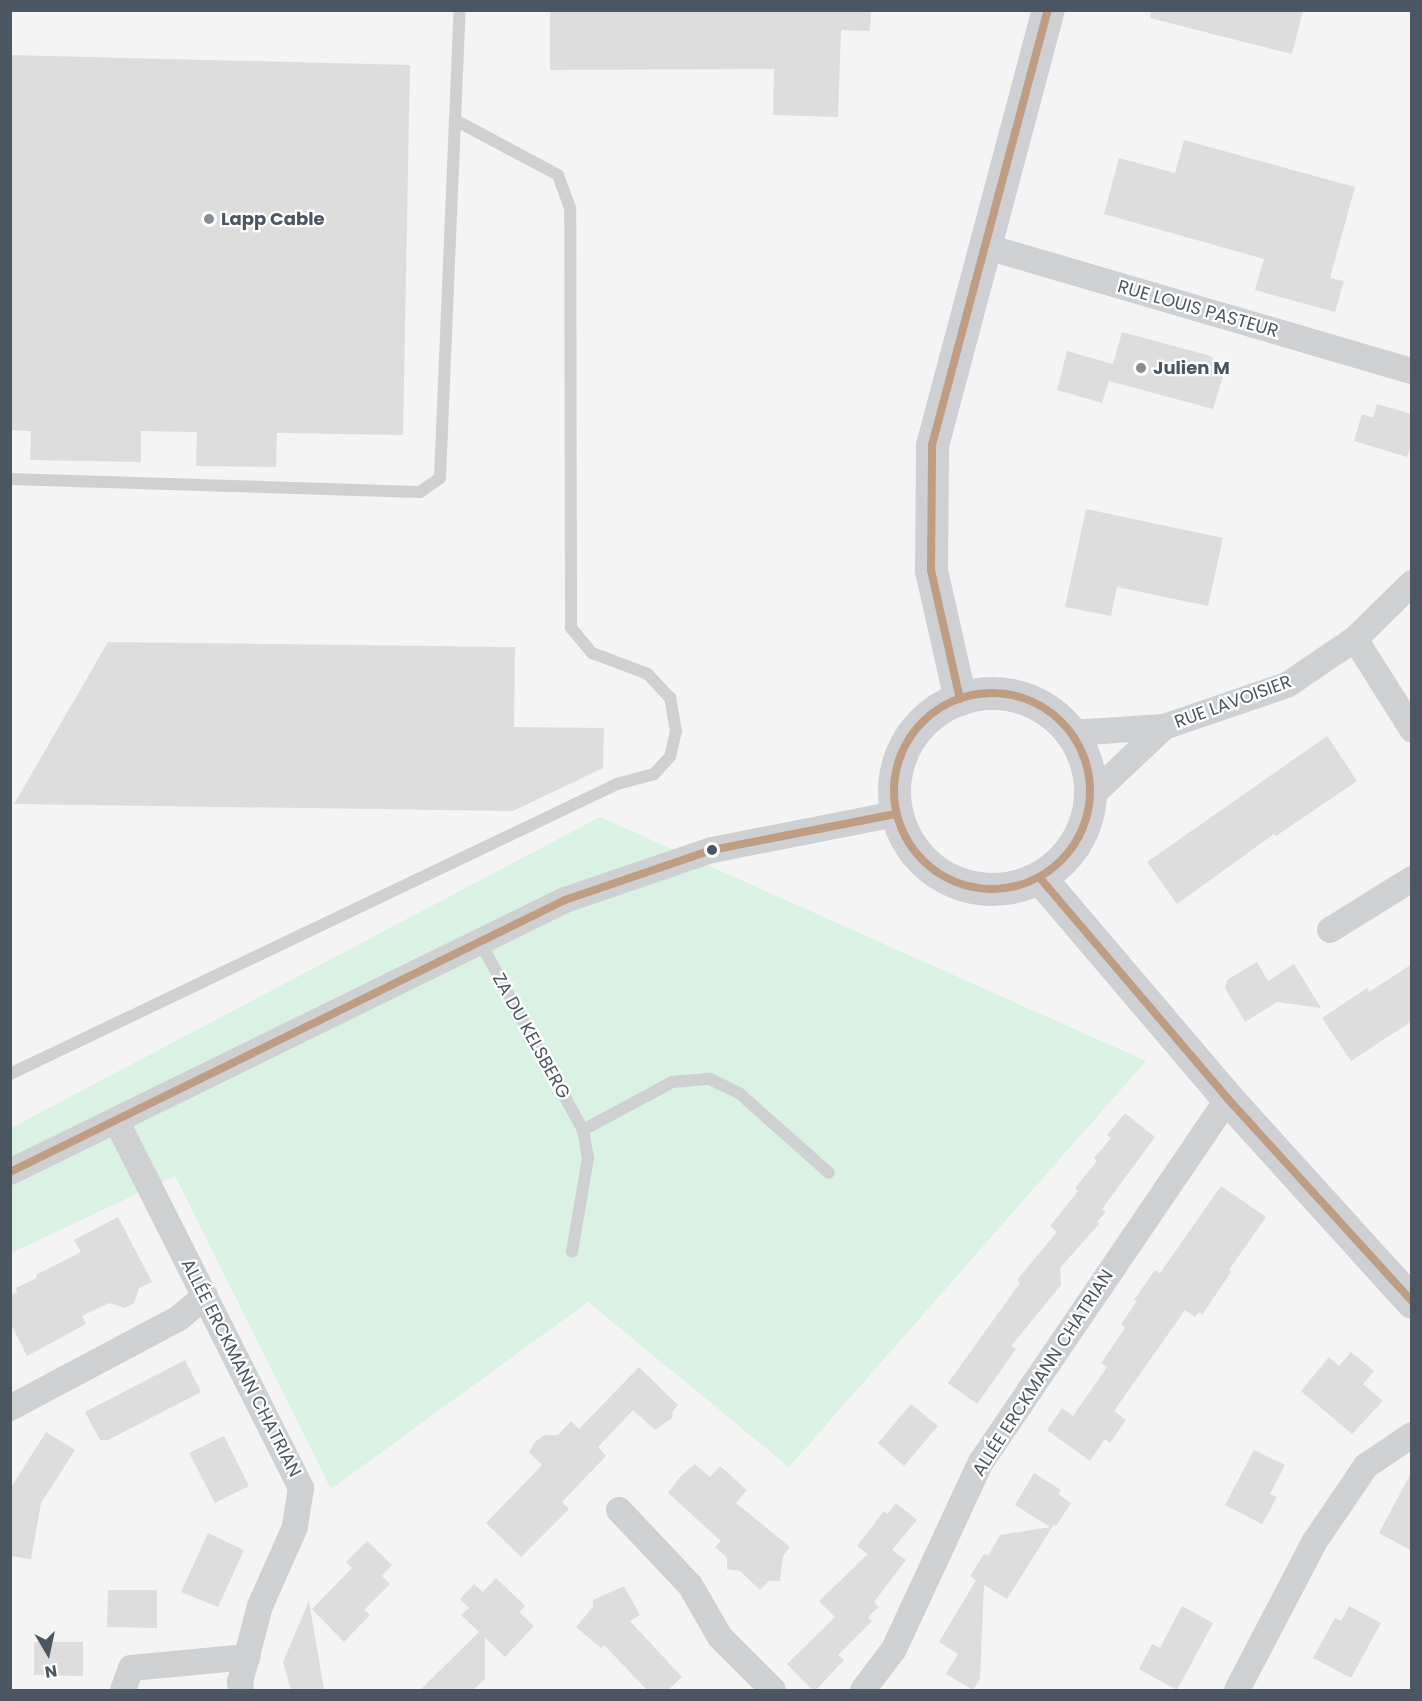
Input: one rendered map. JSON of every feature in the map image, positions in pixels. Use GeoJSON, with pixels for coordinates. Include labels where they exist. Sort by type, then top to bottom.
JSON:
{"type":"FeatureCollection","features":[{"type":"Feature","properties":{"kind":"main road"},"geometry":{"type":"LineString","coordinates":[[960,699],[931,570],[932,445],[1048,10]]}},
{"type":"Feature","properties":{"kind":"main road"},"geometry":{"type":"LineString","coordinates":[[990,693],[1021,697],[1050,711],[1072,733],[1087,763],[1091,796],[1084,829],[1066,857],[1040,878],[1011,888],[981,889],[952,881],[927,865],[908,841],[896,814],[894,785],[900,757],[914,732],[934,712],[960,699],[990,693]]}},
{"type":"Feature","properties":{"kind":"main road"},"geometry":{"type":"LineString","coordinates":[[1040,878],[1228,1099],[1412,1302]]}},
{"type":"Feature","properties":{"kind":"street","name":"RUE LOUIS PASTEUR"},"geometry":{"type":"LineString","coordinates":[[984,246],[1412,371]]}},
{"type":"Feature","properties":{"kind":"street","name":"RUE LAVOISIER"},"geometry":{"type":"LineString","coordinates":[[1072,733],[1164,727],[1287,685],[1355,639],[1412,583]]}},
{"type":"Feature","properties":{"kind":"street"},"geometry":{"type":"LineString","coordinates":[[1355,639],[1412,729]]}},
{"type":"Feature","properties":{"kind":"street","name":"RUE LAVOISIER"},"geometry":{"type":"LineString","coordinates":[[1091,796],[1164,727]]}},
{"type":"Feature","properties":{"kind":"street"},"geometry":{"type":"LineString","coordinates":[[10,1172],[117,1122],[565,900],[712,850],[896,814]]}},
{"type":"Feature","properties":{"kind":"street"},"geometry":{"type":"LineString","coordinates":[[1330,930],[1412,879]]}},
{"type":"Feature","properties":{"kind":"street","name":"ALLÉE ERCKMANN CHATRIAN"},"geometry":{"type":"LineString","coordinates":[[863,1690],[894,1649],[981,1462],[1228,1099]]}},
{"type":"Feature","properties":{"kind":"street","name":"ALLÉE ERCKMANN CHATRIAN"},"geometry":{"type":"LineString","coordinates":[[117,1122],[301,1488],[295,1527],[260,1606],[241,1690]]}},
{"type":"Feature","properties":{"kind":"street"},"geometry":{"type":"LineString","coordinates":[[10,1408],[179,1318],[205,1296]]}},
{"type":"Feature","properties":{"kind":"street"},"geometry":{"type":"LineString","coordinates":[[1236,1690],[1315,1541],[1366,1466],[1412,1435]]}},
{"type":"Feature","properties":{"kind":"street"},"geometry":{"type":"LineString","coordinates":[[619,1510],[690,1586],[720,1637],[773,1690]]}},
{"type":"Feature","properties":{"kind":"street"},"geometry":{"type":"LineString","coordinates":[[123,1690],[131,1668],[247,1657]]}},
{"type":"Feature","properties":{"kind":"lane"},"geometry":{"type":"LineString","coordinates":[[10,479],[420,492],[440,478],[460,10]]}},
{"type":"Feature","properties":{"kind":"lane"},"geometry":{"type":"LineString","coordinates":[[10,1074],[617,784],[654,774],[670,757],[676,731],[670,698],[648,674],[592,653],[571,627],[570,208],[558,175],[456,120]]}},
{"type":"Feature","properties":{"kind":"lane","name":"ZA DU KELSBERG"},"geometry":{"type":"LineString","coordinates":[[480,942],[583,1130],[588,1158],[572,1252]]}},
{"type":"Feature","properties":{"kind":"lane"},"geometry":{"type":"LineString","coordinates":[[583,1130],[672,1082],[710,1079],[739,1093],[829,1173]]}},
{"type":"Feature","properties":{"kind":"green space"},"geometry":{"type":"Polygon","coordinates":[[[600,817],[1146,1061],[789,1467],[588,1302],[331,1489],[175,1176],[11,1253],[11,1128],[600,817]]]}},
{"type":"Feature","properties":{"kind":"building"},"geometry":{"type":"Polygon","coordinates":[[[550,10],[871,10],[870,31],[841,30],[838,117],[773,115],[774,69],[550,70],[550,10]]]}},
{"type":"Feature","properties":{"kind":"building"},"geometry":{"type":"Polygon","coordinates":[[[1151,10],[1303,10],[1292,54],[1150,18],[1151,10]]]}},
{"type":"Feature","properties":{"kind":"building","name":"Lapp Cable"},"geometry":{"type":"Polygon","coordinates":[[[10,55],[410,65],[403,435],[277,433],[276,467],[196,466],[197,432],[141,431],[141,462],[30,460],[31,431],[10,430],[10,55]]]}},
{"type":"Feature","properties":{"kind":"building"},"geometry":{"type":"Polygon","coordinates":[[[1184,140],[1355,187],[1330,278],[1344,281],[1335,312],[1255,290],[1264,259],[1104,214],[1119,158],[1175,173],[1184,140]]]}},
{"type":"Feature","properties":{"kind":"building","name":"Julien M"},"geometry":{"type":"Polygon","coordinates":[[[1122,332],[1211,356],[1224,373],[1213,409],[1109,381],[1102,403],[1057,390],[1067,351],[1113,364],[1122,332]]]}},
{"type":"Feature","properties":{"kind":"building"},"geometry":{"type":"Polygon","coordinates":[[[1377,404],[1412,414],[1412,443],[1407,457],[1354,441],[1362,414],[1373,418],[1377,404]]]}},
{"type":"Feature","properties":{"kind":"building"},"geometry":{"type":"Polygon","coordinates":[[[1086,509],[1223,538],[1208,606],[1117,587],[1111,616],[1065,607],[1086,509]]]}},
{"type":"Feature","properties":{"kind":"building"},"geometry":{"type":"Polygon","coordinates":[[[108,642],[515,647],[514,727],[604,728],[603,768],[513,811],[14,804],[108,642]]]}},
{"type":"Feature","properties":{"kind":"building"},"geometry":{"type":"Polygon","coordinates":[[[1327,736],[1357,781],[1276,836],[1274,834],[1177,904],[1147,862],[1327,736]]]}},
{"type":"Feature","properties":{"kind":"building"},"geometry":{"type":"Polygon","coordinates":[[[1257,962],[1268,981],[1294,964],[1321,1008],[1277,1002],[1245,1022],[1225,988],[1227,980],[1257,962]]]}},
{"type":"Feature","properties":{"kind":"building"},"geometry":{"type":"Polygon","coordinates":[[[1412,964],[1412,1021],[1351,1061],[1322,1018],[1367,988],[1369,992],[1412,964]]]}},
{"type":"Feature","properties":{"kind":"building"},"geometry":{"type":"Polygon","coordinates":[[[1125,1113],[1155,1137],[1102,1209],[1106,1212],[1097,1222],[1099,1224],[1060,1268],[1061,1285],[1011,1346],[1016,1349],[977,1404],[948,1383],[1020,1283],[1017,1280],[1057,1232],[1050,1226],[1078,1191],[1075,1188],[1097,1161],[1094,1158],[1111,1138],[1107,1135],[1125,1113]]]}},
{"type":"Feature","properties":{"kind":"building"},"geometry":{"type":"Polygon","coordinates":[[[1221,1186],[1266,1217],[1229,1270],[1231,1272],[1202,1315],[1199,1312],[1195,1317],[1185,1310],[1114,1411],[1126,1420],[1110,1443],[1105,1439],[1090,1461],[1047,1430],[1062,1408],[1073,1416],[1107,1367],[1101,1363],[1125,1328],[1121,1324],[1137,1301],[1134,1300],[1155,1270],[1160,1273],[1221,1186]]]}},
{"type":"Feature","properties":{"kind":"building"},"geometry":{"type":"Polygon","coordinates":[[[118,1217],[152,1282],[139,1288],[134,1303],[125,1308],[109,1303],[82,1316],[86,1324],[27,1356],[10,1322],[10,1296],[17,1292],[16,1288],[37,1278],[36,1275],[81,1252],[74,1240],[118,1217]]]}},
{"type":"Feature","properties":{"kind":"building"},"geometry":{"type":"Polygon","coordinates":[[[1351,1352],[1374,1371],[1363,1384],[1383,1401],[1352,1434],[1301,1391],[1329,1357],[1339,1366],[1351,1352]]]}},
{"type":"Feature","properties":{"kind":"building"},"geometry":{"type":"Polygon","coordinates":[[[185,1360],[201,1392],[108,1440],[100,1440],[85,1412],[185,1360]]]}},
{"type":"Feature","properties":{"kind":"building"},"geometry":{"type":"Polygon","coordinates":[[[639,1367],[678,1405],[673,1411],[672,1418],[655,1430],[633,1410],[598,1447],[606,1456],[562,1502],[569,1509],[521,1557],[486,1523],[542,1465],[529,1452],[535,1442],[544,1435],[558,1435],[571,1421],[579,1429],[639,1367]]]}},
{"type":"Feature","properties":{"kind":"building"},"geometry":{"type":"Polygon","coordinates":[[[911,1404],[938,1426],[904,1466],[878,1443],[911,1404]]]}},
{"type":"Feature","properties":{"kind":"building"},"geometry":{"type":"Polygon","coordinates":[[[46,1432],[75,1450],[41,1503],[31,1559],[10,1556],[10,1489],[46,1432]]]}},
{"type":"Feature","properties":{"kind":"building"},"geometry":{"type":"Polygon","coordinates":[[[224,1436],[249,1486],[215,1503],[189,1453],[224,1436]]]}},
{"type":"Feature","properties":{"kind":"building"},"geometry":{"type":"Polygon","coordinates":[[[1254,1450],[1285,1465],[1270,1494],[1277,1497],[1262,1524],[1225,1505],[1254,1450]]]}},
{"type":"Feature","properties":{"kind":"building"},"geometry":{"type":"Polygon","coordinates":[[[695,1464],[710,1477],[720,1466],[747,1490],[736,1503],[790,1547],[783,1556],[780,1581],[769,1581],[760,1590],[740,1571],[727,1569],[727,1558],[715,1547],[721,1541],[668,1493],[680,1477],[695,1464]]]}},
{"type":"Feature","properties":{"kind":"building"},"geometry":{"type":"Polygon","coordinates":[[[1412,1471],[1412,1551],[1379,1533],[1412,1471]]]}},
{"type":"Feature","properties":{"kind":"building"},"geometry":{"type":"Polygon","coordinates":[[[1034,1473],[1061,1490],[1058,1494],[1071,1503],[1056,1526],[1054,1524],[1007,1599],[984,1585],[980,1679],[973,1690],[946,1674],[958,1654],[939,1642],[976,1580],[970,1576],[984,1554],[988,1556],[1000,1535],[1050,1527],[1015,1505],[1034,1473]]]}},
{"type":"Feature","properties":{"kind":"building"},"geometry":{"type":"Polygon","coordinates":[[[896,1503],[917,1520],[892,1550],[906,1560],[874,1602],[879,1607],[868,1617],[872,1621],[838,1655],[844,1660],[816,1690],[812,1690],[787,1664],[835,1617],[819,1601],[868,1554],[857,1546],[884,1511],[887,1514],[896,1503]]]}},
{"type":"Feature","properties":{"kind":"building"},"geometry":{"type":"Polygon","coordinates":[[[208,1533],[244,1550],[218,1607],[181,1592],[208,1533]]]}},
{"type":"Feature","properties":{"kind":"building"},"geometry":{"type":"Polygon","coordinates":[[[367,1541],[392,1565],[382,1576],[390,1584],[364,1610],[370,1615],[344,1642],[312,1609],[352,1568],[346,1562],[367,1541]]]}},
{"type":"Feature","properties":{"kind":"building"},"geometry":{"type":"Polygon","coordinates":[[[496,1578],[525,1606],[519,1612],[534,1626],[505,1657],[485,1638],[485,1679],[473,1690],[420,1690],[479,1632],[461,1615],[469,1608],[460,1599],[474,1584],[483,1592],[496,1578]]]}},
{"type":"Feature","properties":{"kind":"building"},"geometry":{"type":"Polygon","coordinates":[[[624,1586],[640,1615],[630,1621],[682,1677],[668,1690],[647,1690],[604,1645],[601,1648],[576,1627],[593,1607],[593,1600],[624,1586]]]}},
{"type":"Feature","properties":{"kind":"building"},"geometry":{"type":"Polygon","coordinates":[[[108,1590],[157,1590],[157,1628],[107,1627],[108,1590]]]}},
{"type":"Feature","properties":{"kind":"building"},"geometry":{"type":"Polygon","coordinates":[[[309,1601],[324,1690],[291,1690],[283,1662],[309,1601]]]}},
{"type":"Feature","properties":{"kind":"building"},"geometry":{"type":"Polygon","coordinates":[[[1182,1606],[1213,1623],[1177,1690],[1139,1669],[1152,1644],[1160,1648],[1182,1606]]]}},
{"type":"Feature","properties":{"kind":"building"},"geometry":{"type":"Polygon","coordinates":[[[1349,1606],[1381,1623],[1351,1678],[1313,1658],[1335,1618],[1341,1621],[1349,1606]]]}},
{"type":"Feature","properties":{"kind":"building"},"geometry":{"type":"Polygon","coordinates":[[[34,1642],[83,1642],[83,1676],[34,1675],[34,1642]]]}},
{"type":"Feature","properties":{"kind":"transit line"},"geometry":{"type":"LineString","coordinates":[[960,699],[931,570],[932,445],[1048,10]]}},
{"type":"Feature","properties":{"kind":"transit line"},"geometry":{"type":"LineString","coordinates":[[992,693],[1011,695],[1029,701],[1046,710],[1061,722],[1073,737],[1082,754],[1088,772],[1090,791],[1088,810],[1082,828],[1073,845],[1061,860],[1046,872],[1029,881],[1011,887],[992,889],[973,887],[955,881],[938,872],[923,860],[911,845],[902,828],[896,810],[894,791],[896,772],[902,754],[911,737],[923,722],[938,710],[955,701],[973,695],[992,693]]}},
{"type":"Feature","properties":{"kind":"transit line"},"geometry":{"type":"LineString","coordinates":[[10,1172],[565,900],[712,850],[896,814]]}},
{"type":"Feature","properties":{"kind":"transit line"},"geometry":{"type":"LineString","coordinates":[[1040,878],[1228,1099],[1412,1301]]}},
{"type":"Feature","properties":{"kind":"place","name":"Lapp Cable"},"geometry":{"type":"Point","coordinates":[209,219]}},
{"type":"Feature","properties":{"kind":"place","name":"Julien M"},"geometry":{"type":"Point","coordinates":[1141,368]}}]}
